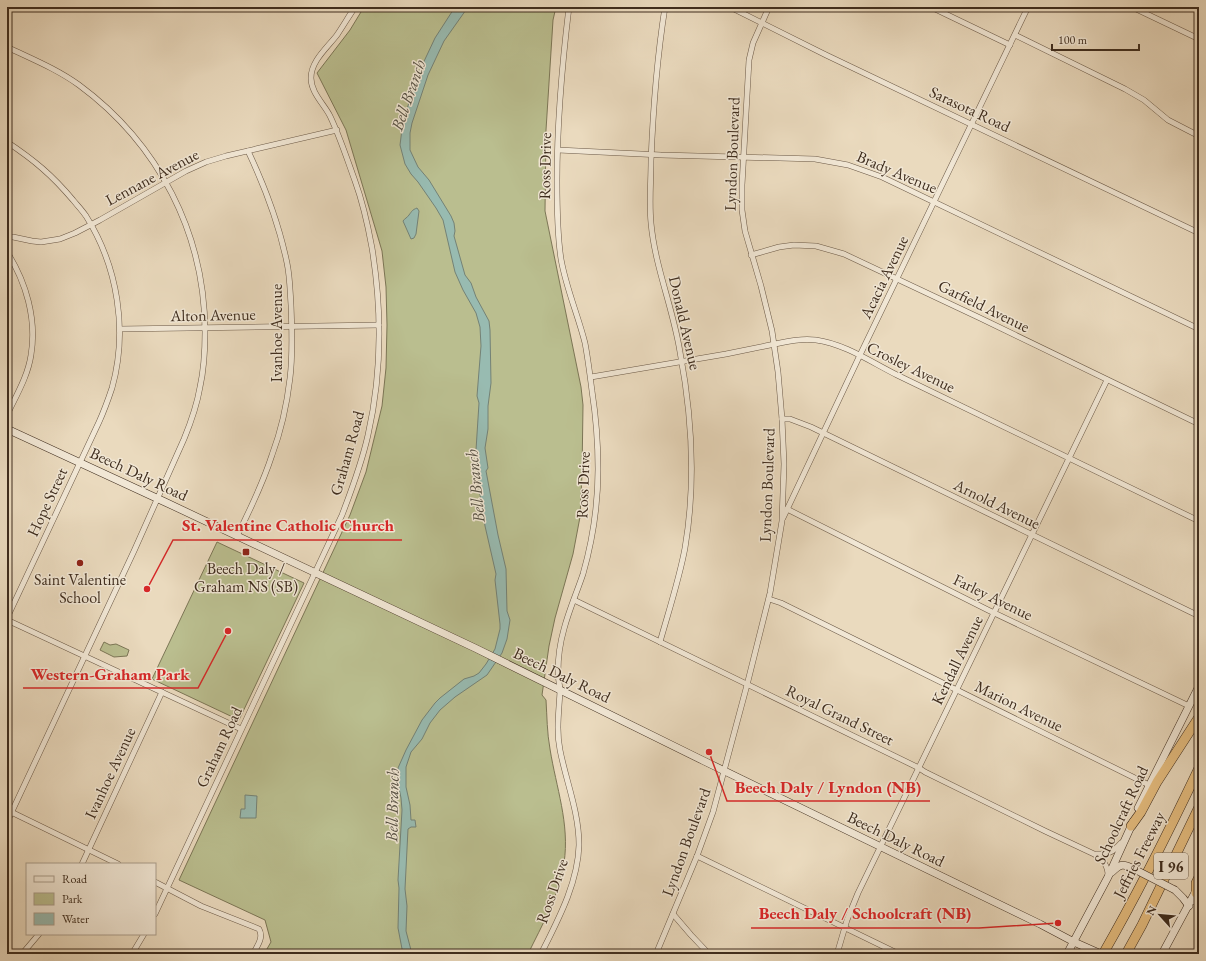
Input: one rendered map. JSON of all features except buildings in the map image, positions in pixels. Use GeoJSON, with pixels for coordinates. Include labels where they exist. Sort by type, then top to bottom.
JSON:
{"type":"FeatureCollection","features":[{"type":"Feature","properties":{"kind":"highway"},"geometry":{"type":"LineString","coordinates":[[1131,826],[1141,812],[1157,782],[1199,717]]}},
{"type":"Feature","properties":{"kind":"highway","name":"Jeffries Freeway"},"geometry":{"type":"LineString","coordinates":[[1102,954],[1123,919],[1199,768]]}},
{"type":"Feature","properties":{"kind":"highway","name":"Jeffries Freeway"},"geometry":{"type":"LineString","coordinates":[[1126,954],[1142,926],[1199,807]]}},
{"type":"Feature","properties":{"kind":"highway"},"geometry":{"type":"LineString","coordinates":[[1194,897],[1196,883],[1199,877]]}},
{"type":"Feature","properties":{"kind":"main road","name":"Beech Daly Road"},"geometry":{"type":"LineString","coordinates":[[7,429],[475,648],[881,848],[1040,924],[1082,946],[1102,954]]}},
{"type":"Feature","properties":{"kind":"main road","name":"Schoolcraft Road"},"geometry":{"type":"LineString","coordinates":[[1067,954],[1108,877],[1149,785],[1199,686]]}},
{"type":"Feature","properties":{"kind":"main road"},"geometry":{"type":"LineString","coordinates":[[1108,877],[1118,865],[1122,864],[1175,890],[1183,898],[1194,897]]}},
{"type":"Feature","properties":{"kind":"main road"},"geometry":{"type":"LineString","coordinates":[[1162,954],[1194,897]]}},
{"type":"Feature","properties":{"kind":"street","name":"Graham Road"},"geometry":{"type":"LineString","coordinates":[[156,912],[342,515],[366,446],[372,418],[379,356],[379,298],[376,275],[363,206],[356,183],[337,130],[330,114],[314,90],[312,82],[312,72],[317,60],[336,36],[355,7]]}},
{"type":"Feature","properties":{"kind":"street","name":"Ross Drive"},"geometry":{"type":"LineString","coordinates":[[541,954],[557,921],[571,886],[576,868],[579,846],[577,821],[559,742],[558,727],[560,689],[558,675],[564,630],[583,574],[594,527],[598,471],[598,443],[591,377],[585,344],[569,292],[561,259],[557,212],[561,96],[569,7]]}},
{"type":"Feature","properties":{"kind":"street","name":"Donald Avenue"},"geometry":{"type":"LineString","coordinates":[[660,642],[677,584],[684,548],[689,512],[691,468],[688,401],[682,361],[672,315],[658,263],[650,210],[654,97],[664,7]]}},
{"type":"Feature","properties":{"kind":"street","name":"Sarasota Road"},"geometry":{"type":"LineString","coordinates":[[730,7],[826,55],[1199,233]]}},
{"type":"Feature","properties":{"kind":"street","name":"Lyndon Boulevard"},"geometry":{"type":"LineString","coordinates":[[656,954],[697,856],[713,812],[769,599],[782,521],[784,464],[778,372],[774,344],[761,286],[745,231],[742,210],[742,185],[750,60],[753,43],[769,7]]}},
{"type":"Feature","properties":{"kind":"street"},"geometry":{"type":"LineString","coordinates":[[931,7],[1010,45]]}},
{"type":"Feature","properties":{"kind":"street"},"geometry":{"type":"LineString","coordinates":[[1028,7],[1014,35],[1125,89],[1144,100],[1168,120],[1199,136]]}},
{"type":"Feature","properties":{"kind":"street"},"geometry":{"type":"LineString","coordinates":[[1132,7],[1199,39]]}},
{"type":"Feature","properties":{"kind":"street","name":"Acacia Avenue"},"geometry":{"type":"LineString","coordinates":[[782,521],[1014,35]]}},
{"type":"Feature","properties":{"kind":"street"},"geometry":{"type":"LineString","coordinates":[[7,47],[79,85],[108,108],[127,127],[154,162],[181,211],[195,252],[202,290],[205,327],[203,367],[196,403],[184,439],[158,499],[85,656],[9,811],[7,822]]}},
{"type":"Feature","properties":{"kind":"street","name":"Lennane Avenue"},"geometry":{"type":"LineString","coordinates":[[7,237],[32,241],[50,241],[69,236],[186,171],[206,162],[337,130]]}},
{"type":"Feature","properties":{"kind":"street","name":"Hope Street"},"geometry":{"type":"LineString","coordinates":[[7,142],[52,175],[86,215],[103,249],[112,276],[118,303],[120,329],[118,356],[112,388],[99,422],[7,619]]}},
{"type":"Feature","properties":{"kind":"street","name":"Brady Avenue"},"geometry":{"type":"LineString","coordinates":[[558,150],[814,159],[848,165],[882,177],[1199,329]]}},
{"type":"Feature","properties":{"kind":"street","name":"Ivanhoe Avenue"},"geometry":{"type":"LineString","coordinates":[[237,536],[260,487],[272,455],[283,417],[290,378],[292,326],[289,275],[284,250],[267,193],[248,151]]}},
{"type":"Feature","properties":{"kind":"street","name":"Garfield Avenue"},"geometry":{"type":"LineString","coordinates":[[751,255],[788,245],[816,246],[844,254],[1199,424]]}},
{"type":"Feature","properties":{"kind":"street"},"geometry":{"type":"LineString","coordinates":[[7,252],[17,270],[27,295],[32,318],[32,330],[31,356],[17,394],[7,415]]}},
{"type":"Feature","properties":{"kind":"street","name":"Alton Avenue"},"geometry":{"type":"LineString","coordinates":[[120,329],[379,325]]}},
{"type":"Feature","properties":{"kind":"street","name":"Crosley Avenue"},"geometry":{"type":"LineString","coordinates":[[591,377],[774,344],[816,340],[860,355],[897,375],[1199,521]]}},
{"type":"Feature","properties":{"kind":"street","name":"Kendall Avenue"},"geometry":{"type":"LineString","coordinates":[[837,954],[844,927],[858,893],[1107,380]]}},
{"type":"Feature","properties":{"kind":"street","name":"Arnold Avenue"},"geometry":{"type":"LineString","coordinates":[[782,419],[790,419],[824,433],[1199,616]]}},
{"type":"Feature","properties":{"kind":"street","name":"Farley Avenue"},"geometry":{"type":"LineString","coordinates":[[787,509],[994,612],[1189,706]]}},
{"type":"Feature","properties":{"kind":"street","name":"Marion Avenue"},"geometry":{"type":"LineString","coordinates":[[769,599],[781,603],[1149,785]]}},
{"type":"Feature","properties":{"kind":"street","name":"Royal Grand Street"},"geometry":{"type":"LineString","coordinates":[[574,600],[1094,854],[1101,858],[1105,863],[1108,870],[1108,877]]}},
{"type":"Feature","properties":{"kind":"street"},"geometry":{"type":"LineString","coordinates":[[7,619],[242,729]]}},
{"type":"Feature","properties":{"kind":"street","name":"Ivanhoe Avenue"},"geometry":{"type":"LineString","coordinates":[[82,863],[162,692]]}},
{"type":"Feature","properties":{"kind":"street"},"geometry":{"type":"LineString","coordinates":[[9,811],[116,863]]}},
{"type":"Feature","properties":{"kind":"street"},"geometry":{"type":"LineString","coordinates":[[1094,854],[1107,854],[1117,848],[1125,839]]}},
{"type":"Feature","properties":{"kind":"street"},"geometry":{"type":"LineString","coordinates":[[697,856],[899,954]]}},
{"type":"Feature","properties":{"kind":"street"},"geometry":{"type":"LineString","coordinates":[[156,882],[201,906],[259,929],[261,933],[260,940],[253,954]]}},
{"type":"Feature","properties":{"kind":"street"},"geometry":{"type":"LineString","coordinates":[[1194,897],[1199,904]]}},
{"type":"Feature","properties":{"kind":"street"},"geometry":{"type":"LineString","coordinates":[[673,914],[709,954]]}},
{"type":"Feature","properties":{"kind":"street"},"geometry":{"type":"LineString","coordinates":[[22,954],[38,935]]}},
{"type":"Feature","properties":{"kind":"street"},"geometry":{"type":"LineString","coordinates":[[132,954],[143,935]]}},
{"type":"Feature","properties":{"kind":"green space"},"geometry":{"type":"Polygon","coordinates":[[[364,7],[556,7],[553,20],[546,130],[545,211],[581,387],[583,405],[582,474],[580,517],[573,554],[555,618],[549,646],[542,695],[546,700],[549,743],[564,820],[564,863],[562,875],[554,899],[528,954],[264,954],[271,942],[265,920],[179,880],[350,515],[366,472],[382,406],[386,368],[387,325],[386,287],[382,251],[346,130],[317,73],[350,30],[364,7]]]}},
{"type":"Feature","properties":{"kind":"green space"},"geometry":{"type":"Polygon","coordinates":[[[217,542],[304,583],[239,720],[152,679],[217,542]]]}},
{"type":"Feature","properties":{"kind":"green space"},"geometry":{"type":"Polygon","coordinates":[[[104,642],[110,645],[116,644],[129,650],[127,656],[114,657],[100,650],[104,642]]]}},
{"type":"Feature","properties":{"kind":"water","name":"Bell Branch"},"geometry":{"type":"Polygon","coordinates":[[[455,7],[468,7],[444,41],[428,75],[412,123],[410,133],[410,150],[418,167],[429,180],[451,216],[454,223],[454,236],[465,275],[471,283],[476,297],[489,321],[491,383],[488,406],[488,429],[485,448],[488,468],[486,471],[506,569],[507,611],[510,620],[507,639],[502,653],[487,675],[455,697],[440,710],[430,723],[422,739],[411,752],[406,767],[406,787],[410,805],[411,820],[415,820],[416,827],[411,827],[408,829],[405,889],[407,906],[406,931],[412,954],[403,954],[398,928],[398,880],[402,810],[398,768],[422,720],[435,703],[464,679],[479,673],[486,664],[495,649],[500,629],[495,580],[496,574],[485,526],[476,462],[479,403],[477,396],[481,346],[480,327],[476,313],[455,272],[443,220],[405,164],[400,145],[403,121],[419,72],[435,38],[455,7]]]}},
{"type":"Feature","properties":{"kind":"water"},"geometry":{"type":"Polygon","coordinates":[[[417,208],[419,211],[416,234],[414,238],[411,239],[403,221],[412,211],[417,208]]]}},
{"type":"Feature","properties":{"kind":"water"},"geometry":{"type":"Polygon","coordinates":[[[245,795],[257,796],[256,818],[240,818],[241,809],[245,809],[245,795]]]}},
{"type":"Feature","properties":{"kind":"place","name":"Beech Daly / Graham NS (SB)"},"geometry":{"type":"Point","coordinates":[246,552]}},
{"type":"Feature","properties":{"kind":"place","name":"Saint Valentine School"},"geometry":{"type":"Point","coordinates":[80,563]}},
{"type":"Feature","properties":{"kind":"place","name":"St. Valentine Catholic Church"},"geometry":{"type":"Point","coordinates":[147,589]}},
{"type":"Feature","properties":{"kind":"place","name":"Western-Graham Park"},"geometry":{"type":"Point","coordinates":[228,631]}},
{"type":"Feature","properties":{"kind":"place","name":"Beech Daly / Lyndon (NB)"},"geometry":{"type":"Point","coordinates":[709,752]}},
{"type":"Feature","properties":{"kind":"place","name":"Beech Daly / Schoolcraft (NB)"},"geometry":{"type":"Point","coordinates":[1058,923]}}]}
